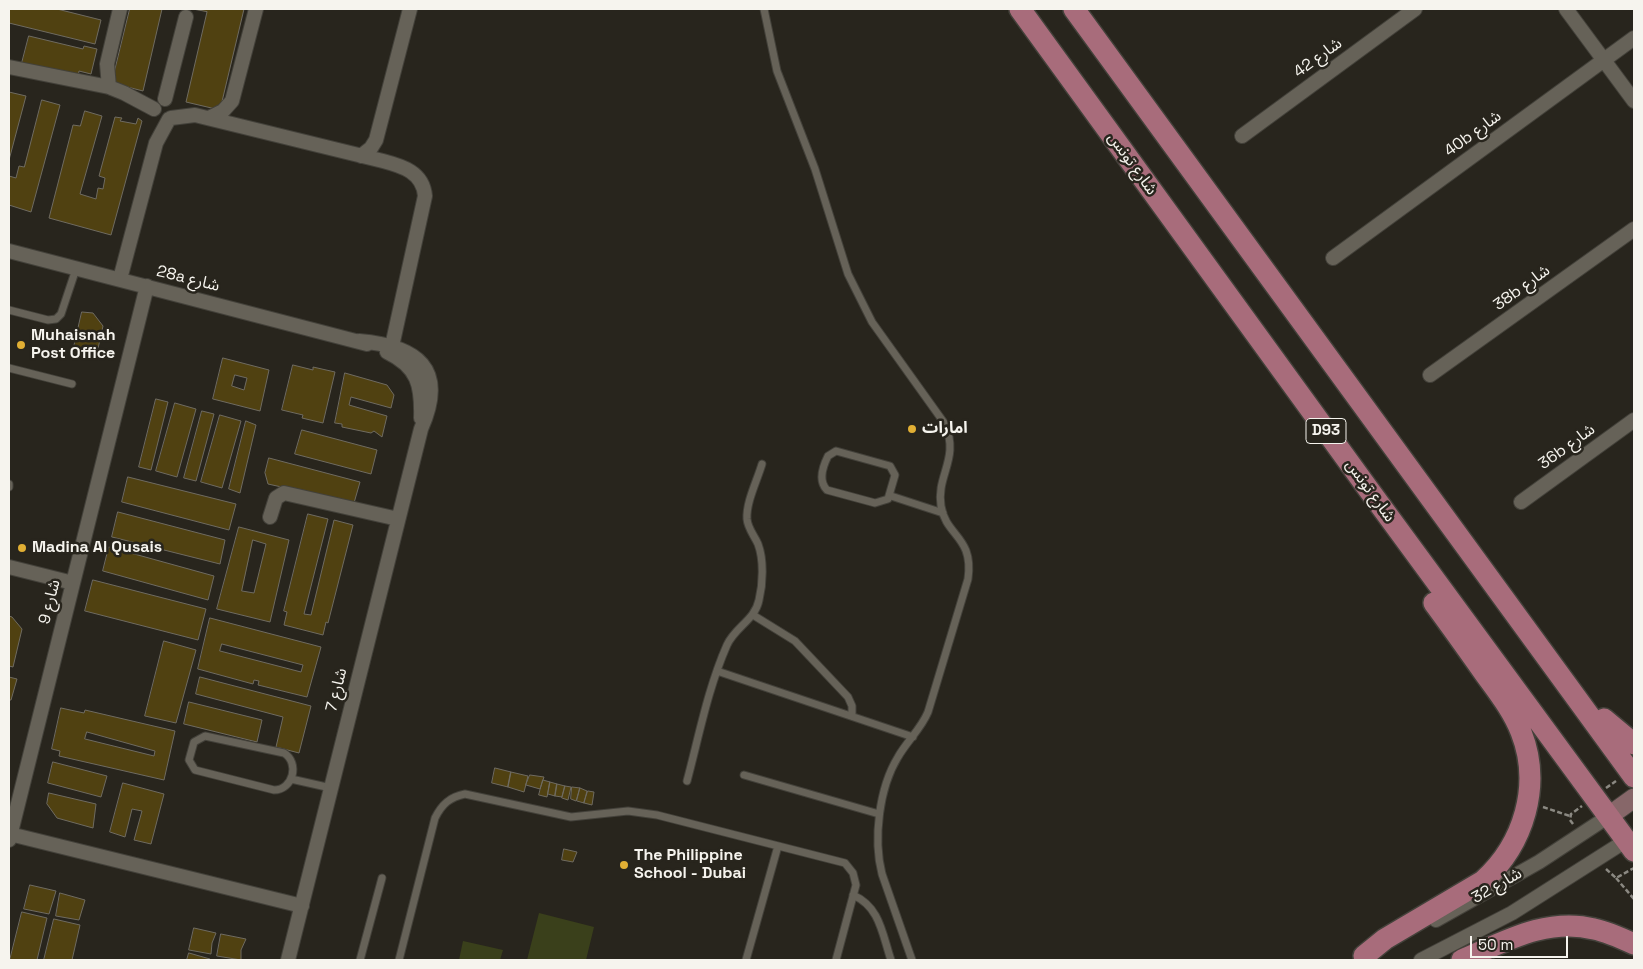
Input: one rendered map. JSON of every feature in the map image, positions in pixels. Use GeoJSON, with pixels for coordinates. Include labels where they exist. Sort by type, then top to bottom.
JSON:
{"type":"FeatureCollection","features":[{"type":"Feature","properties":{"kind":"main road","name":"شارع تونس"},"geometry":{"type":"LineString","coordinates":[[1020,9],[1369,490],[1609,816],[1632,842]]}},
{"type":"Feature","properties":{"kind":"main road","name":"D93"},"geometry":{"type":"LineString","coordinates":[[1074,9],[1634,777]]}},
{"type":"Feature","properties":{"kind":"main road"},"geometry":{"type":"LineString","coordinates":[[1358,958],[1397,931],[1472,890],[1495,871],[1509,852],[1520,832],[1528,801],[1529,766],[1527,749],[1514,716],[1402,557],[1389,536],[1369,490]]}},
{"type":"Feature","properties":{"kind":"main road"},"geometry":{"type":"LineString","coordinates":[[1570,688],[1634,744]]}},
{"type":"Feature","properties":{"kind":"main road"},"geometry":{"type":"LineString","coordinates":[[1462,960],[1526,933],[1549,927],[1572,925],[1594,929],[1634,944]]}},
{"type":"Feature","properties":{"kind":"street"},"geometry":{"type":"LineString","coordinates":[[109,87],[107,64],[120,9]]}},
{"type":"Feature","properties":{"kind":"street"},"geometry":{"type":"LineString","coordinates":[[209,118],[222,111],[232,100],[256,9]]}},
{"type":"Feature","properties":{"kind":"street"},"geometry":{"type":"LineString","coordinates":[[361,156],[371,148],[376,140],[410,9]]}},
{"type":"Feature","properties":{"kind":"street","name":"شارع 42"},"geometry":{"type":"LineString","coordinates":[[1242,136],[1415,9]]}},
{"type":"Feature","properties":{"kind":"street"},"geometry":{"type":"LineString","coordinates":[[1566,9],[1634,101]]}},
{"type":"Feature","properties":{"kind":"street"},"geometry":{"type":"LineString","coordinates":[[165,99],[186,17]]}},
{"type":"Feature","properties":{"kind":"street","name":"40b شارع"},"geometry":{"type":"LineString","coordinates":[[1333,258],[1634,38]]}},
{"type":"Feature","properties":{"kind":"street"},"geometry":{"type":"LineString","coordinates":[[9,67],[109,87],[124,93],[163,116],[190,114],[209,118],[410,170],[419,179],[425,191],[392,346]]}},
{"type":"Feature","properties":{"kind":"street"},"geometry":{"type":"LineString","coordinates":[[163,116],[175,107],[165,99]]}},
{"type":"Feature","properties":{"kind":"street"},"geometry":{"type":"LineString","coordinates":[[120,280],[163,116],[157,102],[165,99]]}},
{"type":"Feature","properties":{"kind":"street","name":"38b شارع"},"geometry":{"type":"LineString","coordinates":[[1430,375],[1634,229]]}},
{"type":"Feature","properties":{"kind":"street","name":"28a شارع"},"geometry":{"type":"LineString","coordinates":[[9,251],[359,341],[392,346],[416,358],[429,378],[431,402],[421,428]]}},
{"type":"Feature","properties":{"kind":"street","name":"شارع 9"},"geometry":{"type":"LineString","coordinates":[[10,837],[147,286]]}},
{"type":"Feature","properties":{"kind":"street","name":"28a شارع"},"geometry":{"type":"LineString","coordinates":[[359,341],[388,352],[410,367],[420,390],[421,428]]}},
{"type":"Feature","properties":{"kind":"street","name":"36b شارع"},"geometry":{"type":"LineString","coordinates":[[1521,502],[1634,420]]}},
{"type":"Feature","properties":{"kind":"street","name":"شارع 7"},"geometry":{"type":"LineString","coordinates":[[288,960],[421,428]]}},
{"type":"Feature","properties":{"kind":"street"},"geometry":{"type":"LineString","coordinates":[[270,517],[276,498],[284,493],[398,519]]}},
{"type":"Feature","properties":{"kind":"street"},"geometry":{"type":"LineString","coordinates":[[9,568],[73,583]]}},
{"type":"Feature","properties":{"kind":"street","name":"شارع 32"},"geometry":{"type":"LineString","coordinates":[[1358,958],[1496,887],[1582,836],[1634,798]]}},
{"type":"Feature","properties":{"kind":"street"},"geometry":{"type":"LineString","coordinates":[[10,837],[302,906]]}},
{"type":"Feature","properties":{"kind":"street","name":"شارع 32"},"geometry":{"type":"LineString","coordinates":[[1421,960],[1519,909],[1632,842]]}},
{"type":"Feature","properties":{"kind":"lane"},"geometry":{"type":"LineString","coordinates":[[764,9],[780,79],[815,169],[848,274],[872,322],[940,416],[949,433],[951,452],[940,498],[943,513],[966,549],[969,574],[928,712],[913,737],[904,747],[891,771],[877,829],[878,859],[912,960]]}},
{"type":"Feature","properties":{"kind":"lane"},"geometry":{"type":"LineString","coordinates":[[9,310],[48,320],[56,319],[61,314],[76,269]]}},
{"type":"Feature","properties":{"kind":"lane"},"geometry":{"type":"LineString","coordinates":[[9,368],[72,384]]}},
{"type":"Feature","properties":{"kind":"lane"},"geometry":{"type":"LineString","coordinates":[[836,450],[890,466],[895,475],[891,496],[884,502],[875,503],[827,490],[823,487],[822,477],[828,456],[836,450]]}},
{"type":"Feature","properties":{"kind":"lane"},"geometry":{"type":"LineString","coordinates":[[687,780],[717,671],[730,640],[753,615],[760,598],[761,556],[757,541],[749,528],[747,514],[762,464]]}},
{"type":"Feature","properties":{"kind":"lane"},"geometry":{"type":"LineString","coordinates":[[891,496],[943,513]]}},
{"type":"Feature","properties":{"kind":"lane"},"geometry":{"type":"LineString","coordinates":[[753,615],[800,645],[848,697],[852,706],[852,716]]}},
{"type":"Feature","properties":{"kind":"lane"},"geometry":{"type":"LineString","coordinates":[[717,671],[913,737]]}},
{"type":"Feature","properties":{"kind":"lane"},"geometry":{"type":"LineString","coordinates":[[205,736],[284,753],[293,763],[291,779],[284,789],[274,790],[198,771],[192,767],[189,760],[194,742],[205,736]]}},
{"type":"Feature","properties":{"kind":"lane"},"geometry":{"type":"LineString","coordinates":[[744,775],[880,814]]}},
{"type":"Feature","properties":{"kind":"lane"},"geometry":{"type":"LineString","coordinates":[[291,779],[331,788]]}},
{"type":"Feature","properties":{"kind":"lane"},"geometry":{"type":"LineString","coordinates":[[400,960],[435,818],[444,804],[457,796],[473,794],[571,817],[590,816],[614,811],[643,812],[845,863],[855,879],[836,960]]}},
{"type":"Feature","properties":{"kind":"lane"},"geometry":{"type":"LineString","coordinates":[[746,960],[778,846]]}},
{"type":"Feature","properties":{"kind":"lane"},"geometry":{"type":"LineString","coordinates":[[360,960],[382,878]]}},
{"type":"Feature","properties":{"kind":"lane"},"geometry":{"type":"LineString","coordinates":[[853,894],[864,899],[874,908],[891,960]]}},
{"type":"Feature","properties":{"kind":"path"},"geometry":{"type":"LineString","coordinates":[[1528,801],[1570,816]]}},
{"type":"Feature","properties":{"kind":"path"},"geometry":{"type":"LineString","coordinates":[[1623,876],[1634,868]]}},
{"type":"Feature","properties":{"kind":"path"},"geometry":{"type":"LineString","coordinates":[[1616,878],[1634,899]]}},
{"type":"Feature","properties":{"kind":"green space"},"geometry":{"type":"Polygon","coordinates":[[[539,913],[594,927],[586,960],[527,960],[539,913]]]}},
{"type":"Feature","properties":{"kind":"green space"},"geometry":{"type":"Polygon","coordinates":[[[463,941],[503,950],[500,960],[459,960],[463,941]]]}},
{"type":"Feature","properties":{"kind":"building"},"geometry":{"type":"Polygon","coordinates":[[[9,9],[57,9],[101,20],[95,44],[9,23],[9,9]]]}},
{"type":"Feature","properties":{"kind":"building"},"geometry":{"type":"Polygon","coordinates":[[[130,9],[162,9],[143,91],[112,83],[130,9]]]}},
{"type":"Feature","properties":{"kind":"building"},"geometry":{"type":"Polygon","coordinates":[[[193,9],[244,9],[220,110],[186,102],[207,12],[193,9]]]}},
{"type":"Feature","properties":{"kind":"building"},"geometry":{"type":"Polygon","coordinates":[[[29,36],[83,49],[84,46],[97,49],[91,74],[79,71],[78,77],[22,63],[29,36]]]}},
{"type":"Feature","properties":{"kind":"building"},"geometry":{"type":"Polygon","coordinates":[[[9,92],[26,96],[9,160],[9,92]]]}},
{"type":"Feature","properties":{"kind":"building"},"geometry":{"type":"Polygon","coordinates":[[[42,100],[60,105],[31,212],[9,205],[9,176],[16,178],[19,166],[24,167],[42,100]]]}},
{"type":"Feature","properties":{"kind":"building"},"geometry":{"type":"Polygon","coordinates":[[[85,111],[102,116],[80,194],[96,199],[98,188],[103,189],[105,178],[99,176],[115,117],[122,118],[120,121],[136,124],[138,118],[142,121],[111,235],[49,218],[73,125],[80,126],[85,111]]]}},
{"type":"Feature","properties":{"kind":"building"},"geometry":{"type":"Polygon","coordinates":[[[82,312],[93,313],[103,326],[97,353],[74,347],[82,312]]]}},
{"type":"Feature","properties":{"kind":"building"},"geometry":{"type":"Polygon","coordinates":[[[223,358],[269,370],[260,411],[213,399],[223,358]],[[235,375],[232,386],[244,390],[247,378],[235,375]]]}},
{"type":"Feature","properties":{"kind":"building"},"geometry":{"type":"Polygon","coordinates":[[[293,365],[313,370],[313,367],[335,372],[323,423],[302,418],[303,415],[282,410],[293,365]]]}},
{"type":"Feature","properties":{"kind":"building"},"geometry":{"type":"Polygon","coordinates":[[[345,373],[387,385],[394,395],[391,408],[351,397],[349,405],[387,416],[382,437],[374,431],[371,433],[342,427],[342,424],[335,423],[345,373]]]}},
{"type":"Feature","properties":{"kind":"building"},"geometry":{"type":"Polygon","coordinates":[[[156,399],[168,402],[151,470],[139,467],[156,399]]]}},
{"type":"Feature","properties":{"kind":"building"},"geometry":{"type":"Polygon","coordinates":[[[175,403],[196,409],[177,477],[156,471],[175,403]]]}},
{"type":"Feature","properties":{"kind":"building"},"geometry":{"type":"Polygon","coordinates":[[[202,411],[214,414],[196,481],[184,478],[202,411]]]}},
{"type":"Feature","properties":{"kind":"building"},"geometry":{"type":"Polygon","coordinates":[[[220,415],[241,421],[222,488],[201,482],[220,415]]]}},
{"type":"Feature","properties":{"kind":"building"},"geometry":{"type":"Polygon","coordinates":[[[246,421],[256,425],[240,493],[229,489],[246,421]]]}},
{"type":"Feature","properties":{"kind":"building"},"geometry":{"type":"Polygon","coordinates":[[[302,430],[377,450],[371,474],[295,454],[302,430]]]}},
{"type":"Feature","properties":{"kind":"building"},"geometry":{"type":"Polygon","coordinates":[[[269,458],[360,482],[354,503],[268,484],[265,473],[269,458]]]}},
{"type":"Feature","properties":{"kind":"building"},"geometry":{"type":"Polygon","coordinates":[[[128,477],[236,504],[229,530],[122,502],[128,477]]]}},
{"type":"Feature","properties":{"kind":"building"},"geometry":{"type":"Polygon","coordinates":[[[118,512],[225,540],[220,564],[112,537],[118,512]]]}},
{"type":"Feature","properties":{"kind":"building"},"geometry":{"type":"Polygon","coordinates":[[[308,514],[328,519],[304,614],[311,615],[334,520],[353,525],[328,623],[326,622],[323,635],[284,625],[287,612],[284,611],[308,514]]]}},
{"type":"Feature","properties":{"kind":"building"},"geometry":{"type":"Polygon","coordinates":[[[239,527],[289,540],[270,622],[217,609],[239,527]],[[253,540],[242,591],[254,593],[266,544],[253,540]]]}},
{"type":"Feature","properties":{"kind":"building"},"geometry":{"type":"Polygon","coordinates":[[[109,547],[214,576],[208,600],[103,571],[109,547]]]}},
{"type":"Feature","properties":{"kind":"building"},"geometry":{"type":"Polygon","coordinates":[[[93,580],[206,609],[198,640],[85,611],[93,580]]]}},
{"type":"Feature","properties":{"kind":"building"},"geometry":{"type":"Polygon","coordinates":[[[9,616],[22,629],[13,667],[9,666],[9,616]]]}},
{"type":"Feature","properties":{"kind":"building"},"geometry":{"type":"Polygon","coordinates":[[[210,618],[321,647],[307,697],[258,685],[259,681],[254,680],[253,684],[198,669],[210,618]],[[222,644],[220,651],[301,672],[303,665],[222,644]]]}},
{"type":"Feature","properties":{"kind":"building"},"geometry":{"type":"Polygon","coordinates":[[[164,641],[196,650],[176,723],[145,716],[164,641]]]}},
{"type":"Feature","properties":{"kind":"building"},"geometry":{"type":"Polygon","coordinates":[[[9,677],[17,679],[11,700],[9,700],[9,677]]]}},
{"type":"Feature","properties":{"kind":"building"},"geometry":{"type":"Polygon","coordinates":[[[200,677],[311,706],[299,753],[276,747],[283,717],[196,694],[200,677]]]}},
{"type":"Feature","properties":{"kind":"building"},"geometry":{"type":"Polygon","coordinates":[[[189,702],[262,720],[257,742],[184,724],[189,702]]]}},
{"type":"Feature","properties":{"kind":"building"},"geometry":{"type":"Polygon","coordinates":[[[61,708],[84,713],[85,710],[175,731],[164,780],[59,756],[60,751],[52,749],[61,708]],[[87,732],[85,739],[154,756],[155,751],[87,732]]]}},
{"type":"Feature","properties":{"kind":"building"},"geometry":{"type":"Polygon","coordinates":[[[53,762],[107,776],[101,797],[48,783],[53,762]]]}},
{"type":"Feature","properties":{"kind":"building"},"geometry":{"type":"Polygon","coordinates":[[[495,768],[511,772],[508,787],[492,783],[495,768]]]}},
{"type":"Feature","properties":{"kind":"building"},"geometry":{"type":"Polygon","coordinates":[[[511,772],[528,776],[524,792],[508,787],[511,772]]]}},
{"type":"Feature","properties":{"kind":"building"},"geometry":{"type":"Polygon","coordinates":[[[530,775],[544,777],[540,789],[526,785],[530,775]]]}},
{"type":"Feature","properties":{"kind":"building"},"geometry":{"type":"Polygon","coordinates":[[[543,780],[550,782],[547,797],[539,795],[543,780]]]}},
{"type":"Feature","properties":{"kind":"building"},"geometry":{"type":"Polygon","coordinates":[[[550,782],[557,784],[555,796],[548,794],[550,782]]]}},
{"type":"Feature","properties":{"kind":"building"},"geometry":{"type":"Polygon","coordinates":[[[123,783],[164,794],[151,844],[134,840],[142,811],[132,809],[125,837],[110,832],[123,783]]]}},
{"type":"Feature","properties":{"kind":"building"},"geometry":{"type":"Polygon","coordinates":[[[557,784],[565,786],[562,797],[555,796],[557,784]]]}},
{"type":"Feature","properties":{"kind":"building"},"geometry":{"type":"Polygon","coordinates":[[[565,786],[571,787],[568,800],[562,798],[565,786]]]}},
{"type":"Feature","properties":{"kind":"building"},"geometry":{"type":"Polygon","coordinates":[[[572,787],[580,788],[576,801],[571,799],[572,787]]]}},
{"type":"Feature","properties":{"kind":"building"},"geometry":{"type":"Polygon","coordinates":[[[580,788],[587,791],[584,803],[577,801],[580,788]]]}},
{"type":"Feature","properties":{"kind":"building"},"geometry":{"type":"Polygon","coordinates":[[[588,791],[594,792],[592,805],[584,803],[588,791]]]}},
{"type":"Feature","properties":{"kind":"building"},"geometry":{"type":"Polygon","coordinates":[[[49,793],[96,804],[93,828],[57,818],[47,804],[49,793]]]}},
{"type":"Feature","properties":{"kind":"building"},"geometry":{"type":"Polygon","coordinates":[[[564,849],[577,852],[573,862],[562,860],[564,849]]]}},
{"type":"Feature","properties":{"kind":"building"},"geometry":{"type":"Polygon","coordinates":[[[30,885],[56,891],[49,914],[24,909],[30,885]]]}},
{"type":"Feature","properties":{"kind":"building"},"geometry":{"type":"Polygon","coordinates":[[[60,893],[85,900],[79,920],[56,916],[60,893]]]}},
{"type":"Feature","properties":{"kind":"building"},"geometry":{"type":"Polygon","coordinates":[[[22,912],[47,918],[37,960],[10,960],[22,912]]]}},
{"type":"Feature","properties":{"kind":"building"},"geometry":{"type":"Polygon","coordinates":[[[54,919],[80,925],[72,960],[44,960],[54,919]]]}},
{"type":"Feature","properties":{"kind":"building"},"geometry":{"type":"Polygon","coordinates":[[[194,928],[216,933],[212,943],[211,954],[189,950],[194,928]]]}},
{"type":"Feature","properties":{"kind":"building"},"geometry":{"type":"Polygon","coordinates":[[[221,934],[246,939],[241,950],[241,960],[217,956],[221,934]]]}},
{"type":"Feature","properties":{"kind":"building"},"geometry":{"type":"Polygon","coordinates":[[[189,953],[210,959],[210,960],[187,960],[189,953]]]}},
{"type":"Feature","properties":{"kind":"place","name":"Muhaisnah Post Office"},"geometry":{"type":"Point","coordinates":[21,345]}},
{"type":"Feature","properties":{"kind":"place","name":"امارات"},"geometry":{"type":"Point","coordinates":[912,429]}},
{"type":"Feature","properties":{"kind":"place","name":"Madina Al Qusais"},"geometry":{"type":"Point","coordinates":[22,548]}},
{"type":"Feature","properties":{"kind":"place","name":"The Philippine School - Dubai"},"geometry":{"type":"Point","coordinates":[624,865]}}]}
